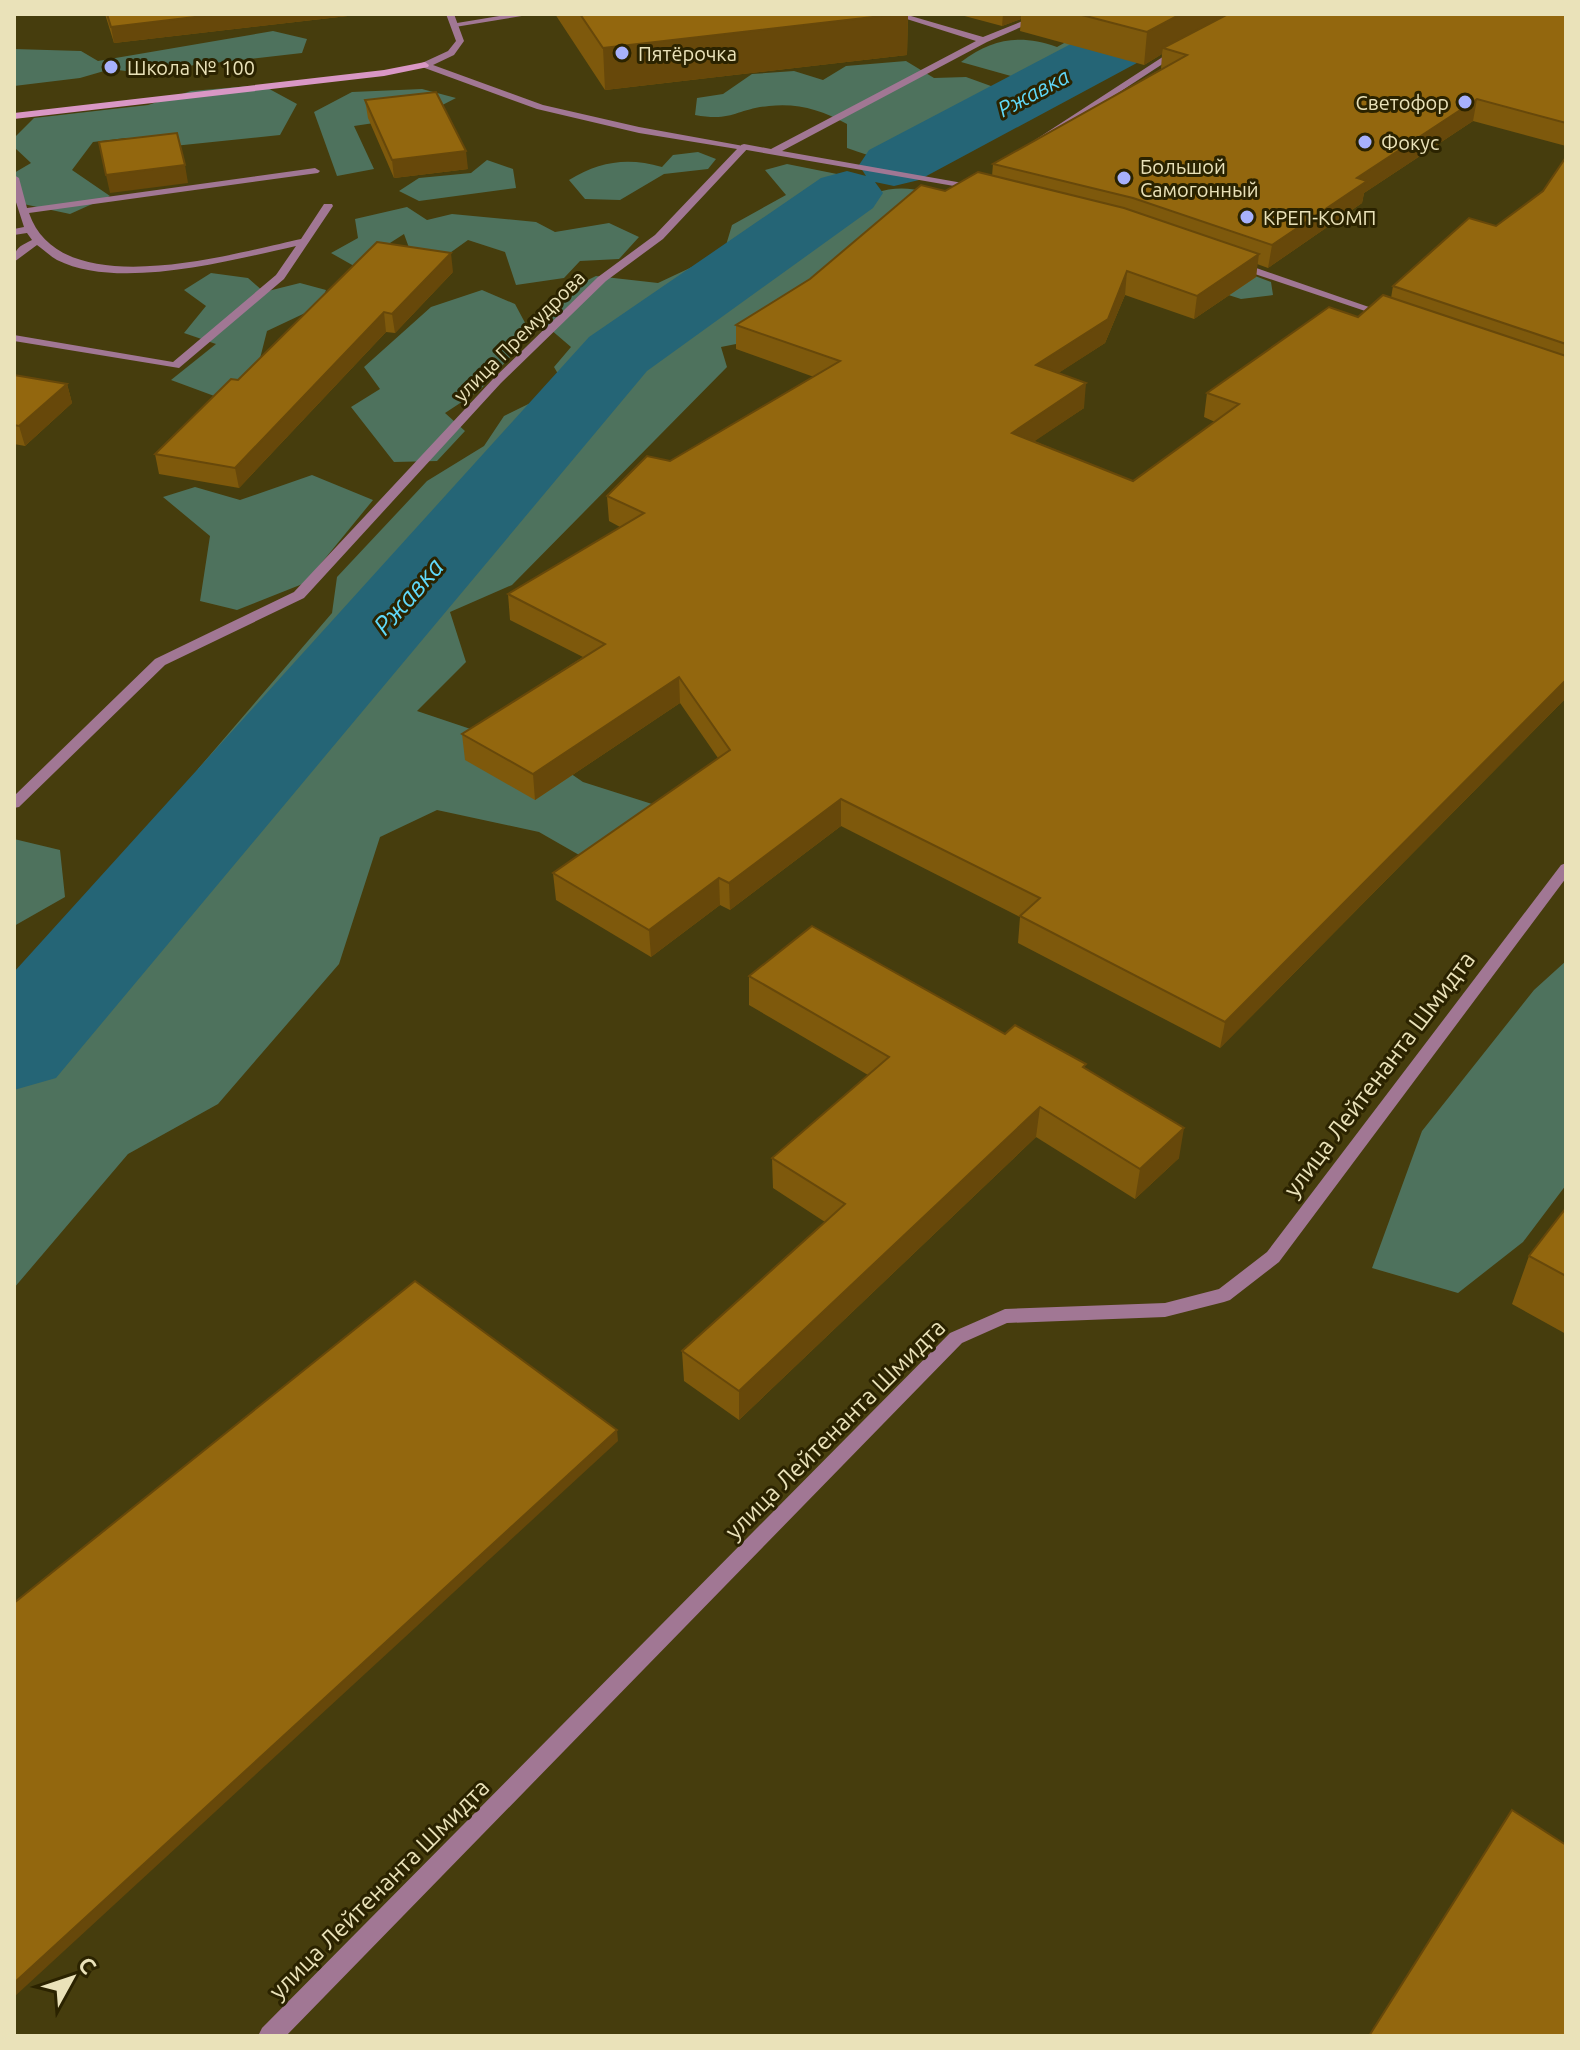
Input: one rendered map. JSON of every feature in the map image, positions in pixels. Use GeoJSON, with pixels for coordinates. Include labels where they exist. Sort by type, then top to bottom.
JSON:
{"type":"FeatureCollection","features":[{"type":"Feature","properties":{"kind":"street"},"geometry":{"type":"LineString","coordinates":[[14,116],[384,73],[425,65],[451,53],[460,41],[452,19],[530,14]]}},
{"type":"Feature","properties":{"kind":"street"},"geometry":{"type":"LineString","coordinates":[[895,14],[984,40]]}},
{"type":"Feature","properties":{"kind":"street"},"geometry":{"type":"LineString","coordinates":[[773,152],[984,40],[1047,14]]}},
{"type":"Feature","properties":{"kind":"street"},"geometry":{"type":"LineString","coordinates":[[1034,143],[1188,44]]}},
{"type":"Feature","properties":{"kind":"street"},"geometry":{"type":"LineString","coordinates":[[425,65],[540,107],[639,130],[987,191]]}},
{"type":"Feature","properties":{"kind":"street","name":"улица Премудрова"},"geometry":{"type":"LineString","coordinates":[[14,804],[160,662],[299,595],[497,381],[602,279],[659,237],[744,147]]}},
{"type":"Feature","properties":{"kind":"street"},"geometry":{"type":"LineString","coordinates":[[25,211],[315,171]]}},
{"type":"Feature","properties":{"kind":"street"},"geometry":{"type":"LineString","coordinates":[[14,178],[37,241],[71,265],[117,272],[304,241]]}},
{"type":"Feature","properties":{"kind":"street"},"geometry":{"type":"LineString","coordinates":[[971,187],[984,179]]}},
{"type":"Feature","properties":{"kind":"street"},"geometry":{"type":"LineString","coordinates":[[14,338],[175,366],[280,277],[328,206]]}},
{"type":"Feature","properties":{"kind":"street"},"geometry":{"type":"LineString","coordinates":[[14,232],[31,229]]}},
{"type":"Feature","properties":{"kind":"street"},"geometry":{"type":"LineString","coordinates":[[14,259],[21,250],[37,241]]}},
{"type":"Feature","properties":{"kind":"street"},"geometry":{"type":"LineString","coordinates":[[1227,261],[1400,319]]}},
{"type":"Feature","properties":{"kind":"street","name":"улица Лейтенанта Шмидта"},"geometry":{"type":"LineString","coordinates":[[270,2036],[956,1338],[1005,1316],[1165,1310],[1224,1295],[1273,1257],[1565,871]]}},
{"type":"Feature","properties":{"kind":"green space"},"geometry":{"type":"Polygon","coordinates":[[[1116,14],[1089,46],[1088,56],[1038,82],[1057,100],[1019,123],[978,134],[972,147],[936,158],[897,162],[847,148],[847,124],[819,111],[800,107],[769,106],[718,117],[695,115],[697,98],[723,94],[752,74],[794,71],[823,80],[846,66],[906,61],[934,78],[966,77],[1002,90],[1018,78],[961,62],[984,48],[1007,41],[1031,40],[1057,47],[1116,14]]]}},
{"type":"Feature","properties":{"kind":"green space"},"geometry":{"type":"Polygon","coordinates":[[[273,31],[307,39],[302,53],[133,72],[111,69],[80,78],[14,86],[14,49],[81,51],[98,61],[273,31]]]}},
{"type":"Feature","properties":{"kind":"green space"},"geometry":{"type":"Polygon","coordinates":[[[262,85],[297,104],[280,135],[164,147],[126,138],[93,142],[72,170],[110,196],[70,214],[14,202],[14,173],[31,163],[14,147],[14,138],[34,118],[148,105],[191,91],[262,85]]]}},
{"type":"Feature","properties":{"kind":"green space"},"geometry":{"type":"Polygon","coordinates":[[[422,89],[456,98],[421,116],[354,126],[374,169],[337,176],[314,112],[352,92],[422,89]]]}},
{"type":"Feature","properties":{"kind":"green space"},"geometry":{"type":"Polygon","coordinates":[[[698,152],[716,159],[708,169],[664,174],[620,200],[585,199],[569,180],[603,165],[637,162],[662,167],[673,155],[698,152]]]}},
{"type":"Feature","properties":{"kind":"green space"},"geometry":{"type":"Polygon","coordinates":[[[487,160],[513,169],[516,188],[419,201],[399,191],[419,178],[471,173],[487,160]]]}},
{"type":"Feature","properties":{"kind":"green space"},"geometry":{"type":"Polygon","coordinates":[[[787,164],[847,176],[825,202],[845,208],[875,193],[900,188],[927,192],[958,202],[761,339],[721,347],[727,367],[512,585],[450,612],[466,662],[417,711],[539,752],[583,782],[696,818],[670,907],[539,832],[437,810],[380,837],[339,964],[218,1104],[128,1154],[14,1288],[14,1066],[84,984],[105,914],[187,836],[198,769],[332,613],[337,577],[427,481],[484,446],[504,416],[565,386],[554,367],[571,347],[543,323],[547,300],[596,276],[658,283],[724,252],[732,225],[786,195],[765,170],[787,164]]]}},
{"type":"Feature","properties":{"kind":"green space"},"geometry":{"type":"Polygon","coordinates":[[[407,207],[427,220],[452,214],[536,222],[555,232],[609,223],[639,237],[619,259],[580,261],[564,278],[516,285],[505,252],[468,240],[447,255],[412,256],[404,234],[354,266],[331,253],[358,238],[355,219],[407,207]]]}},
{"type":"Feature","properties":{"kind":"green space"},"geometry":{"type":"Polygon","coordinates":[[[1199,255],[1271,282],[1273,295],[1241,299],[1169,276],[1199,255]]]}},
{"type":"Feature","properties":{"kind":"green space"},"geometry":{"type":"Polygon","coordinates":[[[211,273],[248,278],[264,292],[300,283],[326,290],[320,306],[267,331],[255,378],[217,397],[171,380],[216,344],[184,333],[206,306],[184,290],[211,273]]]}},
{"type":"Feature","properties":{"kind":"green space"},"geometry":{"type":"Polygon","coordinates":[[[482,290],[515,304],[531,334],[480,390],[445,413],[465,431],[437,461],[394,462],[351,407],[380,389],[364,367],[431,307],[482,290]]]}},
{"type":"Feature","properties":{"kind":"green space"},"geometry":{"type":"Polygon","coordinates":[[[312,475],[373,500],[305,583],[237,610],[200,601],[210,536],[163,497],[195,487],[240,500],[312,475]]]}},
{"type":"Feature","properties":{"kind":"green space"},"geometry":{"type":"Polygon","coordinates":[[[14,839],[60,850],[65,897],[14,926],[14,839]]]}},
{"type":"Feature","properties":{"kind":"green space"},"geometry":{"type":"Polygon","coordinates":[[[1566,961],[1566,1185],[1523,1242],[1458,1293],[1372,1268],[1422,1131],[1534,990],[1566,961]]]}},
{"type":"Feature","properties":{"kind":"building"},"geometry":{"type":"Polygon","coordinates":[[[107,14],[220,14],[111,27],[107,14]]]}},
{"type":"Feature","properties":{"kind":"building"},"geometry":{"type":"Polygon","coordinates":[[[580,14],[899,14],[603,48],[580,14]]]}},
{"type":"Feature","properties":{"kind":"building"},"geometry":{"type":"Polygon","coordinates":[[[1078,14],[1181,14],[1147,32],[1078,14]]]}},
{"type":"Feature","properties":{"kind":"building"},"geometry":{"type":"Polygon","coordinates":[[[1228,14],[1566,14],[1566,123],[1477,99],[1357,178],[1367,181],[1272,245],[1133,198],[993,164],[1187,55],[1163,48],[1228,14]]]}},
{"type":"Feature","properties":{"kind":"building"},"geometry":{"type":"Polygon","coordinates":[[[436,92],[466,151],[392,160],[365,100],[436,92]]]}},
{"type":"Feature","properties":{"kind":"building"},"geometry":{"type":"Polygon","coordinates":[[[177,133],[185,165],[106,175],[99,142],[177,133]]]}},
{"type":"Feature","properties":{"kind":"building"},"geometry":{"type":"Polygon","coordinates":[[[1566,157],[1566,344],[1393,286],[1469,218],[1496,226],[1543,191],[1566,157]]]}},
{"type":"Feature","properties":{"kind":"building"},"geometry":{"type":"Polygon","coordinates":[[[978,172],[1124,208],[1259,254],[1197,296],[1127,271],[1108,319],[1036,365],[1086,383],[1012,433],[1133,481],[1239,404],[1207,393],[1329,307],[1358,317],[1383,295],[1566,356],[1566,680],[1225,1022],[1020,916],[1040,898],[841,799],[729,883],[719,878],[649,930],[553,873],[730,750],[679,677],[533,774],[462,734],[605,644],[508,594],[644,513],[607,496],[647,456],[670,461],[840,361],[736,325],[810,279],[921,185],[945,191],[978,172]]]}},
{"type":"Feature","properties":{"kind":"building"},"geometry":{"type":"Polygon","coordinates":[[[377,242],[451,253],[392,314],[384,312],[235,468],[155,454],[231,379],[238,380],[377,242]]]}},
{"type":"Feature","properties":{"kind":"building"},"geometry":{"type":"Polygon","coordinates":[[[14,375],[67,384],[19,426],[14,425],[14,375]]]}},
{"type":"Feature","properties":{"kind":"building"},"geometry":{"type":"Polygon","coordinates":[[[812,926],[1005,1034],[1015,1025],[1086,1064],[1083,1067],[1184,1128],[1140,1169],[1040,1107],[739,1391],[682,1351],[845,1204],[772,1158],[889,1057],[749,976],[812,926]]]}},
{"type":"Feature","properties":{"kind":"building"},"geometry":{"type":"Polygon","coordinates":[[[1566,1208],[1566,1276],[1529,1256],[1566,1208]]]}},
{"type":"Feature","properties":{"kind":"building"},"geometry":{"type":"Polygon","coordinates":[[[415,1281],[617,1430],[14,1983],[14,1603],[415,1281]]]}},
{"type":"Feature","properties":{"kind":"building"},"geometry":{"type":"Polygon","coordinates":[[[1512,1810],[1566,1845],[1566,2036],[1369,2036],[1512,1810]]]}},
{"type":"Feature","properties":{"kind":"waterway","name":"Ржавка"},"geometry":{"type":"LineString","coordinates":[[894,165],[1138,36],[1170,14]]}},
{"type":"Feature","properties":{"kind":"waterway","name":"Ржавка"},"geometry":{"type":"LineString","coordinates":[[14,1048],[618,354],[847,193]]}},
{"type":"Feature","properties":{"kind":"place","name":"Пятёрочка"},"geometry":{"type":"Point","coordinates":[622,53]}},
{"type":"Feature","properties":{"kind":"place","name":"Школа № 100"},"geometry":{"type":"Point","coordinates":[111,67]}},
{"type":"Feature","properties":{"kind":"place","name":"Светофор"},"geometry":{"type":"Point","coordinates":[1465,102]}},
{"type":"Feature","properties":{"kind":"place","name":"Фокус"},"geometry":{"type":"Point","coordinates":[1365,142]}},
{"type":"Feature","properties":{"kind":"place","name":"Большой Самогонный"},"geometry":{"type":"Point","coordinates":[1124,178]}},
{"type":"Feature","properties":{"kind":"place","name":"КРЕП-КОМП"},"geometry":{"type":"Point","coordinates":[1247,217]}}]}
